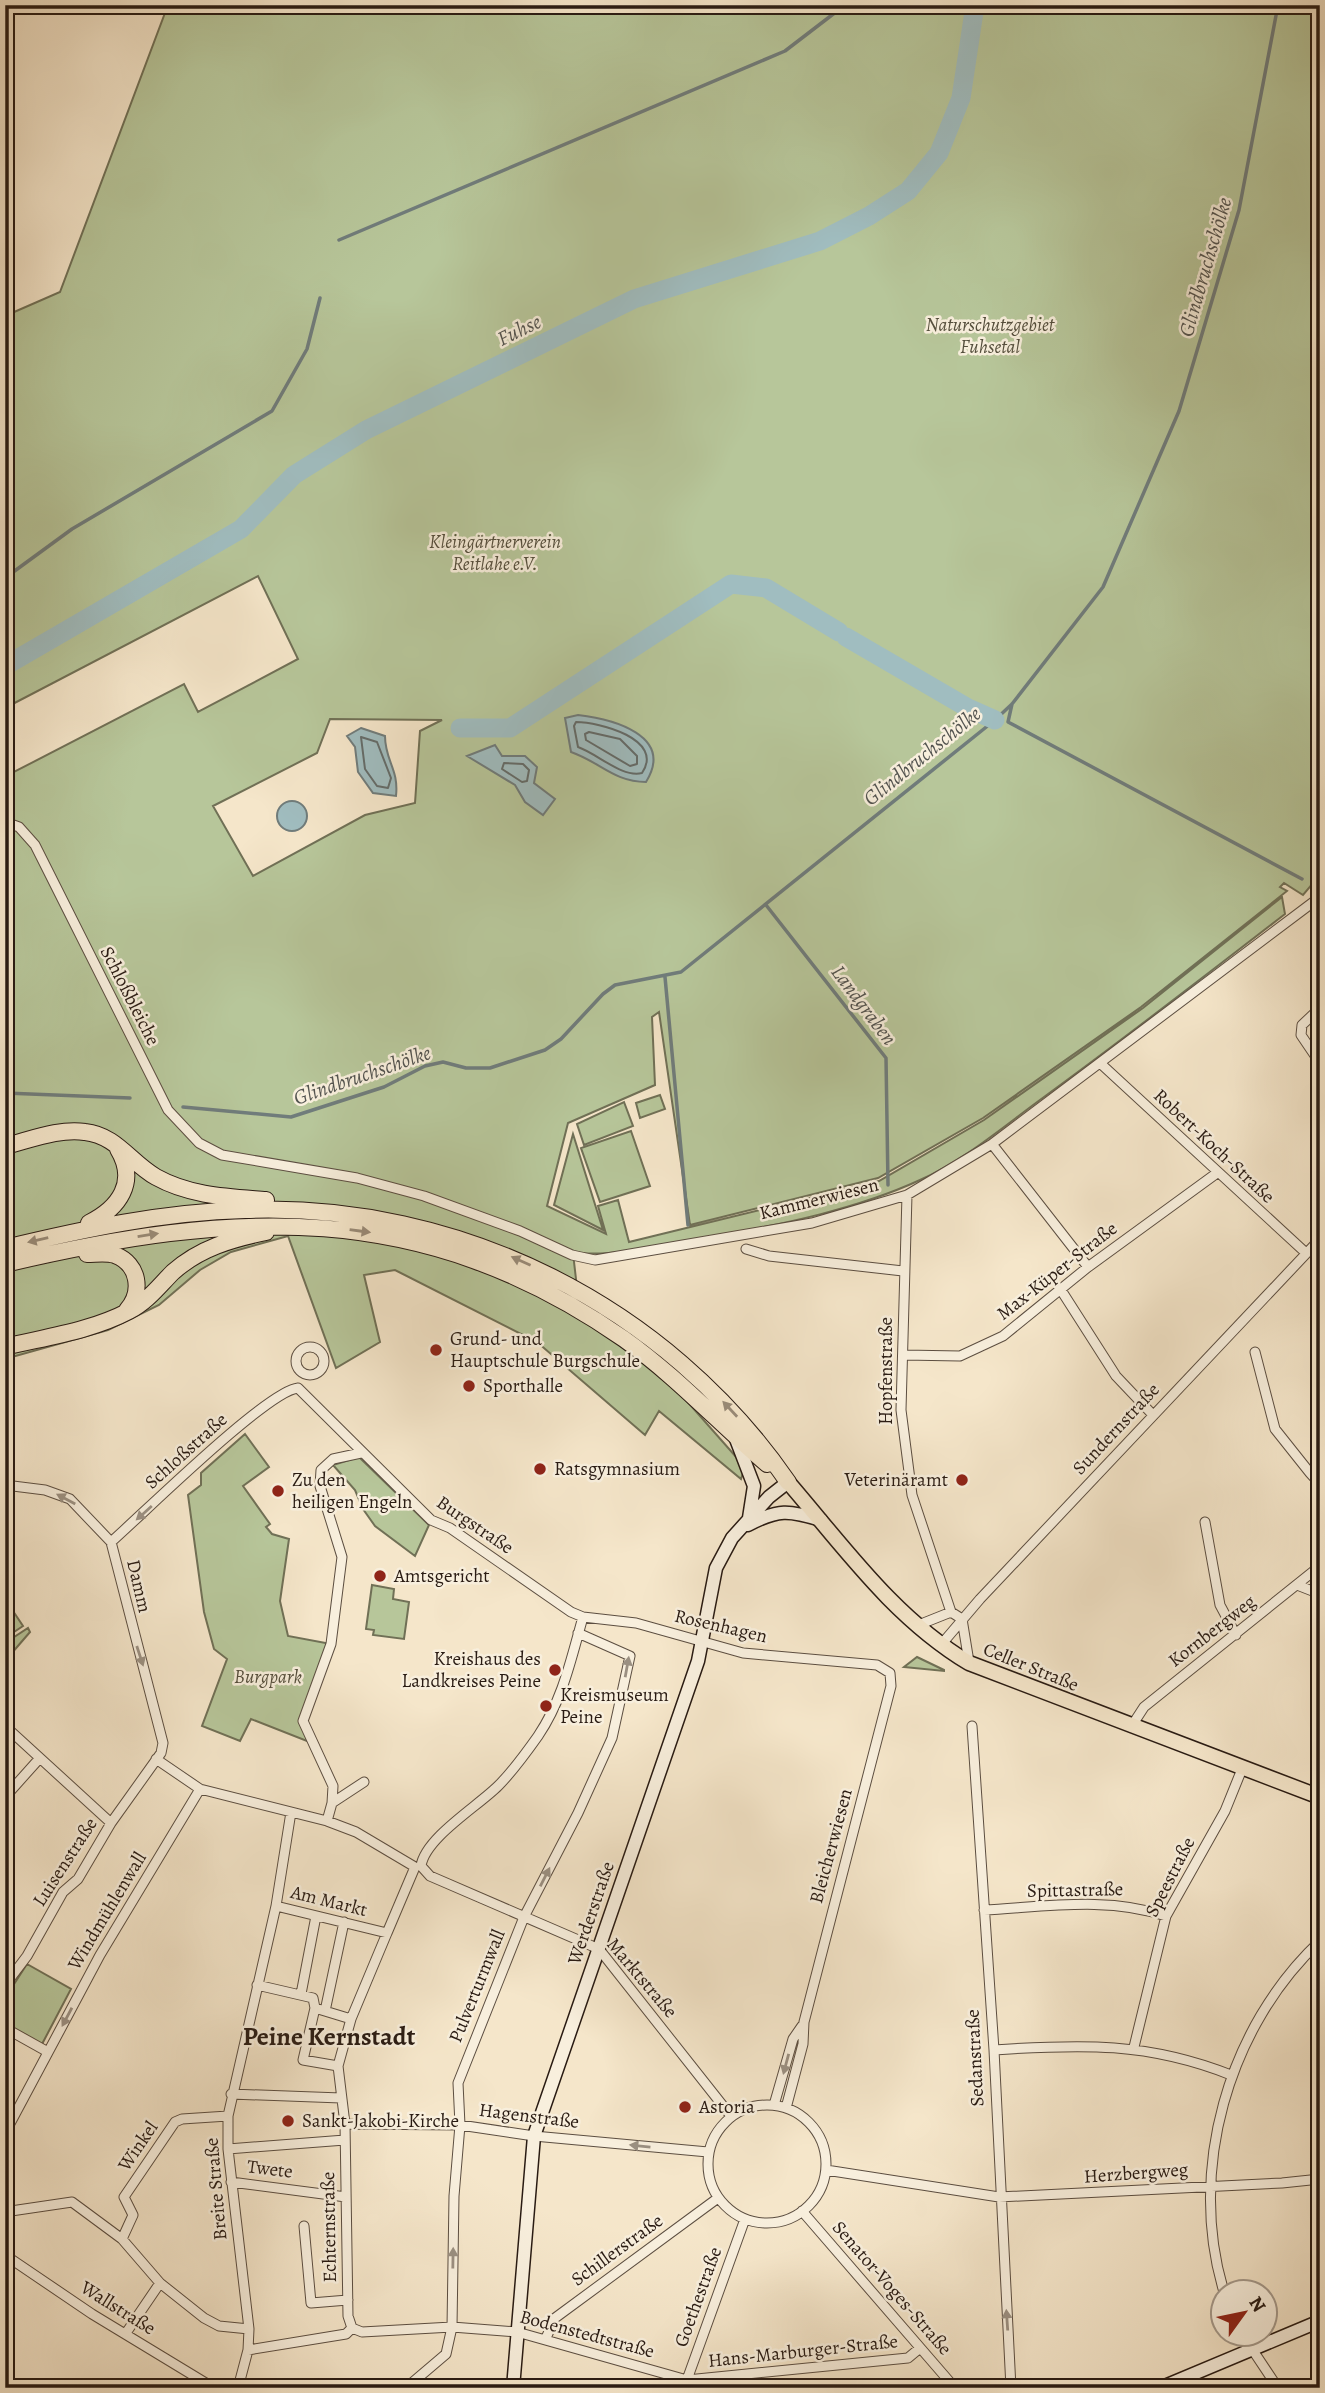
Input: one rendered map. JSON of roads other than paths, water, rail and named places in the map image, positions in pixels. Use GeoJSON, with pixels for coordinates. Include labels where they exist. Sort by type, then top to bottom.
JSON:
{"type":"FeatureCollection","features":[{"type":"Feature","properties":{"kind":"highway"},"geometry":{"type":"LineString","coordinates":[[5,1146],[76,1131],[109,1140],[149,1173],[181,1188],[206,1194],[279,1201],[293,1218]]}},
{"type":"Feature","properties":{"kind":"highway"},"geometry":{"type":"LineString","coordinates":[[71,1233],[106,1215],[122,1196],[126,1180],[125,1164],[109,1140]]}},
{"type":"Feature","properties":{"kind":"highway"},"geometry":{"type":"LineString","coordinates":[[5,1248],[71,1233],[202,1212],[293,1218],[374,1218],[464,1238],[524,1261],[582,1292],[635,1325],[712,1390],[759,1441],[788,1482]]}},
{"type":"Feature","properties":{"kind":"highway"},"geometry":{"type":"LineString","coordinates":[[5,1347],[96,1325],[121,1315],[143,1302],[173,1272],[202,1252],[293,1218]]}},
{"type":"Feature","properties":{"kind":"highway"},"geometry":{"type":"LineString","coordinates":[[5,1264],[167,1231],[293,1218],[451,1251],[532,1285],[625,1340],[696,1398],[735,1437],[788,1482]]}},
{"type":"Feature","properties":{"kind":"highway"},"geometry":{"type":"LineString","coordinates":[[57,1252],[71,1255],[110,1254],[129,1264],[136,1277],[137,1291],[132,1305],[121,1315]]}},
{"type":"Feature","properties":{"kind":"main road","name":"Celler Straße"},"geometry":{"type":"LineString","coordinates":[[788,1482],[875,1585],[940,1646],[969,1663],[1320,1797]]}},
{"type":"Feature","properties":{"kind":"street","name":"Schloßbleiche"},"geometry":{"type":"LineString","coordinates":[[5,821],[19,827],[35,845],[168,1110],[199,1143],[222,1155],[248,1160]]}},
{"type":"Feature","properties":{"kind":"street","name":"Kammerwiesen"},"geometry":{"type":"LineString","coordinates":[[248,1160],[357,1178],[424,1196],[520,1231],[572,1255],[595,1260],[813,1223],[907,1195],[992,1144],[1320,897]]}},
{"type":"Feature","properties":{"kind":"street"},"geometry":{"type":"LineString","coordinates":[[1320,1008],[1302,1025],[1301,1035],[1320,1063]]}},
{"type":"Feature","properties":{"kind":"street","name":"Robert-Koch-Straße"},"geometry":{"type":"LineString","coordinates":[[1100,1063],[1306,1254]]}},
{"type":"Feature","properties":{"kind":"street"},"geometry":{"type":"LineString","coordinates":[[992,1144],[1088,1267]]}},
{"type":"Feature","properties":{"kind":"street","name":"Max-Küper-Straße"},"geometry":{"type":"LineString","coordinates":[[904,1355],[960,1356],[1003,1336],[1088,1267],[1217,1172]]}},
{"type":"Feature","properties":{"kind":"street","name":"Hopfenstraße"},"geometry":{"type":"LineString","coordinates":[[907,1195],[901,1410],[912,1495],[951,1612]]}},
{"type":"Feature","properties":{"kind":"street","name":"Sundernstraße"},"geometry":{"type":"LineString","coordinates":[[940,1646],[1153,1414],[1320,1239]]}},
{"type":"Feature","properties":{"kind":"street","name":"Kammerwiesen"},"geometry":{"type":"LineString","coordinates":[[746,1249],[769,1256],[903,1271]]}},
{"type":"Feature","properties":{"kind":"street"},"geometry":{"type":"LineString","coordinates":[[1061,1290],[1116,1376],[1153,1414]]}},
{"type":"Feature","properties":{"kind":"street"},"geometry":{"type":"LineString","coordinates":[[1255,1352],[1275,1429],[1320,1484]]}},
{"type":"Feature","properties":{"kind":"street"},"geometry":{"type":"LineString","coordinates":[[293,1388],[305,1374]]}},
{"type":"Feature","properties":{"kind":"street","name":"Burgstraße"},"geometry":{"type":"LineString","coordinates":[[293,1388],[431,1520],[450,1528],[549,1597]]}},
{"type":"Feature","properties":{"kind":"street","name":"Schloßstraße"},"geometry":{"type":"LineString","coordinates":[[111,1542],[244,1422],[293,1388]]}},
{"type":"Feature","properties":{"kind":"street"},"geometry":{"type":"LineString","coordinates":[[735,1437],[754,1486],[745,1523]]}},
{"type":"Feature","properties":{"kind":"street"},"geometry":{"type":"LineString","coordinates":[[327,1821],[333,1786],[303,1721],[331,1644],[342,1557],[320,1477],[326,1464],[333,1459],[361,1453]]}},
{"type":"Feature","properties":{"kind":"street"},"geometry":{"type":"LineString","coordinates":[[1310,1473],[1320,1464]]}},
{"type":"Feature","properties":{"kind":"street","name":"Werderstraße"},"geometry":{"type":"LineString","coordinates":[[513,2388],[534,2136],[702,1643],[716,1568],[723,1552],[745,1523],[788,1482]]}},
{"type":"Feature","properties":{"kind":"street","name":"Damm"},"geometry":{"type":"LineString","coordinates":[[5,1485],[45,1490],[70,1499],[111,1542],[129,1620],[163,1743],[156,1759]]}},
{"type":"Feature","properties":{"kind":"street"},"geometry":{"type":"LineString","coordinates":[[745,1523],[769,1513],[782,1511],[821,1520]]}},
{"type":"Feature","properties":{"kind":"street"},"geometry":{"type":"LineString","coordinates":[[1205,1522],[1220,1605],[1236,1635]]}},
{"type":"Feature","properties":{"kind":"street","name":"Kornbergweg"},"geometry":{"type":"LineString","coordinates":[[1131,1727],[1143,1707],[1320,1566]]}},
{"type":"Feature","properties":{"kind":"street"},"geometry":{"type":"LineString","coordinates":[[1297,1585],[1320,1594]]}},
{"type":"Feature","properties":{"kind":"street","name":"Rosenhagen"},"geometry":{"type":"LineString","coordinates":[[549,1597],[583,1616],[636,1623],[743,1653],[877,1665],[890,1674]]}},
{"type":"Feature","properties":{"kind":"street"},"geometry":{"type":"LineString","coordinates":[[916,1626],[951,1612],[962,1619],[969,1663]]}},
{"type":"Feature","properties":{"kind":"street"},"geometry":{"type":"LineString","coordinates":[[578,1633],[583,1616]]}},
{"type":"Feature","properties":{"kind":"street","name":"Marktstraße"},"geometry":{"type":"LineString","coordinates":[[578,1633],[560,1699],[539,1734],[497,1788],[454,1823],[425,1855],[421,1866],[430,1876],[599,1949],[731,2116]]}},
{"type":"Feature","properties":{"kind":"street","name":"Pulverturmwall"},"geometry":{"type":"LineString","coordinates":[[406,2388],[446,2354],[452,2327],[454,2196],[460,2125],[458,2083],[464,2063],[524,1917],[578,1813],[612,1738],[630,1656],[578,1633]]}},
{"type":"Feature","properties":{"kind":"street","name":"Bleicherwiesen"},"geometry":{"type":"LineString","coordinates":[[786,2108],[803,2044],[802,2026],[887,1699],[890,1674]]}},
{"type":"Feature","properties":{"kind":"street"},"geometry":{"type":"LineString","coordinates":[[5,1726],[111,1823]]}},
{"type":"Feature","properties":{"kind":"street","name":"Sedanstraße"},"geometry":{"type":"LineString","coordinates":[[972,1726],[994,2050],[999,2197],[1011,2388]]}},
{"type":"Feature","properties":{"kind":"street"},"geometry":{"type":"LineString","coordinates":[[5,1797],[39,1759]]}},
{"type":"Feature","properties":{"kind":"street"},"geometry":{"type":"LineString","coordinates":[[156,1759],[201,1789],[291,1812]]}},
{"type":"Feature","properties":{"kind":"street","name":"Luisenstraße"},"geometry":{"type":"LineString","coordinates":[[5,1985],[27,1956],[64,1892],[78,1879],[111,1823],[156,1759]]}},
{"type":"Feature","properties":{"kind":"street","name":"Speestraße"},"geometry":{"type":"LineString","coordinates":[[1134,2047],[1166,1916],[1225,1811],[1242,1769]]}},
{"type":"Feature","properties":{"kind":"street"},"geometry":{"type":"LineString","coordinates":[[332,1803],[364,1782]]}},
{"type":"Feature","properties":{"kind":"street","name":"Windmühlenwall"},"geometry":{"type":"LineString","coordinates":[[5,2133],[100,1955],[201,1789]]}},
{"type":"Feature","properties":{"kind":"street","name":"Am Markt"},"geometry":{"type":"LineString","coordinates":[[291,1812],[327,1821],[356,1832],[415,1867],[387,1933],[276,1906],[291,1812]]}},
{"type":"Feature","properties":{"kind":"street","name":"Spittastraße"},"geometry":{"type":"LineString","coordinates":[[984,1910],[1107,1904],[1139,1907],[1166,1916]]}},
{"type":"Feature","properties":{"kind":"street","name":"Breite Straße"},"geometry":{"type":"LineString","coordinates":[[238,2388],[248,2350],[249,2329],[231,2182],[229,2116],[231,2094],[276,1906]]}},
{"type":"Feature","properties":{"kind":"street"},"geometry":{"type":"LineString","coordinates":[[301,1994],[316,1916]]}},
{"type":"Feature","properties":{"kind":"street"},"geometry":{"type":"LineString","coordinates":[[344,1922],[303,2060],[338,2066],[351,2019],[387,1933]]}},
{"type":"Feature","properties":{"kind":"street","name":"Herzbergweg"},"geometry":{"type":"LineString","coordinates":[[999,2197],[1210,2186],[1210,2170],[1231,2074],[1278,1990],[1318,1946]]}},
{"type":"Feature","properties":{"kind":"street"},"geometry":{"type":"LineString","coordinates":[[257,1985],[313,1998],[320,2010],[351,2019]]}},
{"type":"Feature","properties":{"kind":"street","name":"Bleicherwiesen"},"geometry":{"type":"LineString","coordinates":[[774,2105],[793,2039],[802,2026]]}},
{"type":"Feature","properties":{"kind":"street"},"geometry":{"type":"LineString","coordinates":[[5,2028],[48,2052]]}},
{"type":"Feature","properties":{"kind":"street"},"geometry":{"type":"LineString","coordinates":[[994,2050],[1069,2045],[1134,2047],[1198,2061],[1231,2074]]}},
{"type":"Feature","properties":{"kind":"street","name":"Echternstraße"},"geometry":{"type":"LineString","coordinates":[[338,2066],[345,2124],[348,2316],[352,2328]]}},
{"type":"Feature","properties":{"kind":"street"},"geometry":{"type":"LineString","coordinates":[[231,2094],[341,2098]]}},
{"type":"Feature","properties":{"kind":"street"},"geometry":{"type":"LineString","coordinates":[[774,2105],[786,2108],[811,2124],[820,2137],[826,2170],[818,2193],[802,2211],[773,2223],[745,2219],[718,2198],[709,2176],[708,2152],[716,2132],[731,2116],[751,2106],[774,2105]]}},
{"type":"Feature","properties":{"kind":"street","name":"Winkel"},"geometry":{"type":"LineString","coordinates":[[122,2239],[133,2216],[124,2197],[176,2122],[182,2119],[229,2116]]}},
{"type":"Feature","properties":{"kind":"street","name":"Hagenstraße"},"geometry":{"type":"LineString","coordinates":[[345,2124],[460,2125],[534,2136],[708,2152]]}},
{"type":"Feature","properties":{"kind":"street"},"geometry":{"type":"LineString","coordinates":[[228,2150],[345,2140]]}},
{"type":"Feature","properties":{"kind":"street"},"geometry":{"type":"LineString","coordinates":[[826,2170],[999,2197]]}},
{"type":"Feature","properties":{"kind":"street"},"geometry":{"type":"LineString","coordinates":[[1221,2278],[1214,2248],[1210,2186],[1320,2179]]}},
{"type":"Feature","properties":{"kind":"street","name":"Twete"},"geometry":{"type":"LineString","coordinates":[[231,2182],[346,2197]]}},
{"type":"Feature","properties":{"kind":"street","name":"Schillerstraße"},"geometry":{"type":"LineString","coordinates":[[546,2338],[547,2328],[555,2318],[718,2198]]}},
{"type":"Feature","properties":{"kind":"street"},"geometry":{"type":"LineString","coordinates":[[11,2211],[72,2202],[122,2239],[160,2284],[204,2318],[219,2326],[249,2329]]}},
{"type":"Feature","properties":{"kind":"street","name":"Senator-Voges-Straße"},"geometry":{"type":"LineString","coordinates":[[802,2211],[955,2388]]}},
{"type":"Feature","properties":{"kind":"street","name":"Goethestraße"},"geometry":{"type":"LineString","coordinates":[[685,2384],[745,2219]]}},
{"type":"Feature","properties":{"kind":"street"},"geometry":{"type":"LineString","coordinates":[[304,2226],[311,2303],[348,2300]]}},
{"type":"Feature","properties":{"kind":"street","name":"Wallstraße"},"geometry":{"type":"LineString","coordinates":[[5,2255],[92,2314],[214,2388]]}},
{"type":"Feature","properties":{"kind":"street"},"geometry":{"type":"LineString","coordinates":[[126,2333],[160,2284]]}},
{"type":"Feature","properties":{"kind":"street"},"geometry":{"type":"LineString","coordinates":[[1160,2388],[1320,2321]]}},
{"type":"Feature","properties":{"kind":"street","name":"Bodenstedtstraße"},"geometry":{"type":"LineString","coordinates":[[352,2328],[362,2332],[452,2327],[517,2332],[546,2338],[685,2384]]}},
{"type":"Feature","properties":{"kind":"street"},"geometry":{"type":"LineString","coordinates":[[248,2350],[346,2334],[352,2328]]}},
{"type":"Feature","properties":{"kind":"street","name":"Hans-Marburger-Straße"},"geometry":{"type":"LineString","coordinates":[[685,2384],[908,2358],[920,2348]]}},
{"type":"Feature","properties":{"kind":"street"},"geometry":{"type":"LineString","coordinates":[[1253,2349],[1278,2388]]}},
{"type":"Feature","properties":{"kind":"water"},"geometry":{"type":"Polygon","coordinates":[[[578,715],[622,726],[636,732],[646,741],[652,752],[653,766],[646,782],[625,779],[571,752],[565,718],[578,715]]]}},
{"type":"Feature","properties":{"kind":"water"},"geometry":{"type":"Polygon","coordinates":[[[361,728],[385,736],[396,779],[396,796],[373,793],[358,772],[355,747],[347,736],[361,728]]]}},
{"type":"Feature","properties":{"kind":"water"},"geometry":{"type":"Polygon","coordinates":[[[495,745],[502,756],[525,756],[537,767],[534,783],[555,799],[543,815],[525,802],[515,785],[467,756],[495,745]]]}},
{"type":"Feature","properties":{"kind":"water"},"geometry":{"type":"Polygon","coordinates":[[[292,801],[298,802],[306,810],[306,822],[298,830],[292,831],[286,830],[278,822],[277,816],[278,810],[286,802],[292,801]]]}},
{"type":"Feature","properties":{"kind":"waterway"},"geometry":{"type":"LineString","coordinates":[[339,240],[785,51],[845,5]]}},
{"type":"Feature","properties":{"kind":"waterway","name":"Fuhse"},"geometry":{"type":"LineString","coordinates":[[5,666],[241,529],[294,475],[366,430],[634,299],[820,241],[869,216],[908,191],[939,153],[961,98],[975,5]]}},
{"type":"Feature","properties":{"kind":"waterway","name":"Glindbruchschölke"},"geometry":{"type":"LineString","coordinates":[[183,1107],[291,1117],[384,1087],[425,1066],[443,1062],[466,1068],[490,1068],[545,1050],[561,1039],[603,994],[615,985],[681,972],[1012,704],[1103,587],[1179,411],[1239,210],[1278,5]]}},
{"type":"Feature","properties":{"kind":"waterway"},"geometry":{"type":"LineString","coordinates":[[5,578],[72,529],[272,411],[307,349],[320,298]]}},
{"type":"Feature","properties":{"kind":"waterway"},"geometry":{"type":"LineString","coordinates":[[460,728],[510,728],[731,584],[766,588],[839,632]]}},
{"type":"Feature","properties":{"kind":"waterway"},"geometry":{"type":"LineString","coordinates":[[846,637],[968,708],[995,720]]}},
{"type":"Feature","properties":{"kind":"waterway"},"geometry":{"type":"LineString","coordinates":[[1012,704],[1008,722],[1302,879]]}},
{"type":"Feature","properties":{"kind":"waterway","name":"Landgraben"},"geometry":{"type":"LineString","coordinates":[[766,905],[886,1058],[888,1185]]}},
{"type":"Feature","properties":{"kind":"waterway"},"geometry":{"type":"LineString","coordinates":[[665,977],[688,1225]]}},
{"type":"Feature","properties":{"kind":"waterway","name":"Glindbruchschölke"},"geometry":{"type":"LineString","coordinates":[[5,1093],[130,1098]]}},
{"type":"Feature","properties":{"kind":"place","name":"Grund- und Hauptschule Burgschule"},"geometry":{"type":"Point","coordinates":[436,1350]}},
{"type":"Feature","properties":{"kind":"place","name":"Sporthalle"},"geometry":{"type":"Point","coordinates":[469,1386]}},
{"type":"Feature","properties":{"kind":"place","name":"Ratsgymnasium"},"geometry":{"type":"Point","coordinates":[540,1469]}},
{"type":"Feature","properties":{"kind":"place","name":"Veterinäramt"},"geometry":{"type":"Point","coordinates":[962,1480]}},
{"type":"Feature","properties":{"kind":"place","name":"Zu den heiligen Engeln"},"geometry":{"type":"Point","coordinates":[278,1491]}},
{"type":"Feature","properties":{"kind":"place","name":"Amtsgericht"},"geometry":{"type":"Point","coordinates":[380,1576]}},
{"type":"Feature","properties":{"kind":"place","name":"Kreishaus des Landkreises Peine"},"geometry":{"type":"Point","coordinates":[555,1670]}},
{"type":"Feature","properties":{"kind":"place","name":"Kreismuseum Peine"},"geometry":{"type":"Point","coordinates":[546,1706]}},
{"type":"Feature","properties":{"kind":"place","name":"Astoria"},"geometry":{"type":"Point","coordinates":[685,2107]}},
{"type":"Feature","properties":{"kind":"place","name":"Sankt-Jakobi-Kirche"},"geometry":{"type":"Point","coordinates":[288,2121]}},
{"type":"Feature","properties":{"kind":"district","name":"Peine Kernstadt"},"geometry":{"type":"Point","coordinates":[329,2036]}},
{"type":"Feature","properties":{"kind":"park label","name":"Naturschutzgebiet Fuhsetal"},"geometry":{"type":"Point","coordinates":[990,336]}},
{"type":"Feature","properties":{"kind":"park label","name":"Kleingärtnerverein Reitlahe e.V."},"geometry":{"type":"Point","coordinates":[495,553]}},
{"type":"Feature","properties":{"kind":"park label","name":"Burgpark"},"geometry":{"type":"Point","coordinates":[268,1677]}}]}
